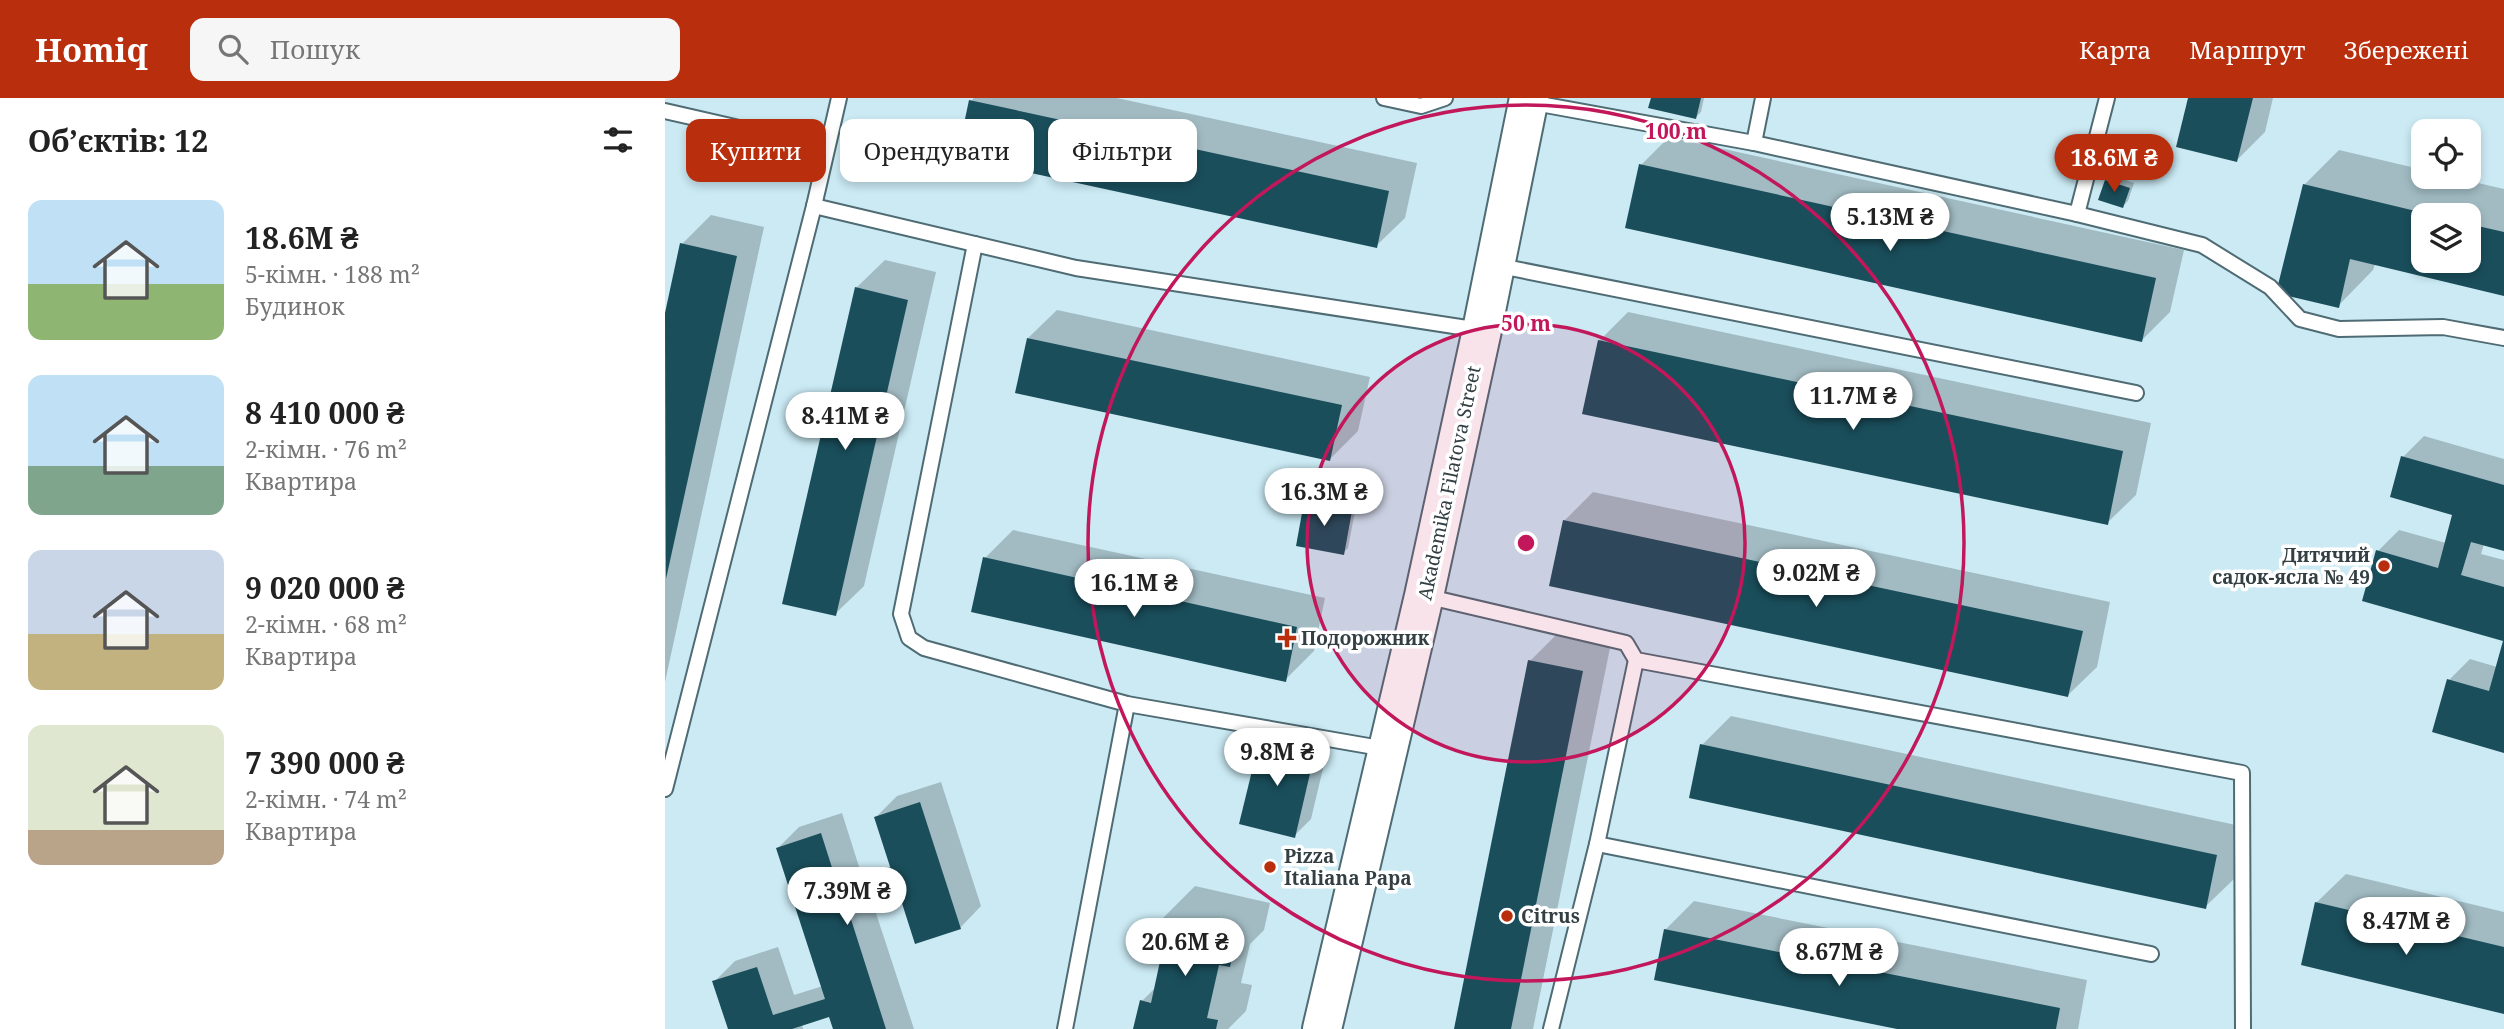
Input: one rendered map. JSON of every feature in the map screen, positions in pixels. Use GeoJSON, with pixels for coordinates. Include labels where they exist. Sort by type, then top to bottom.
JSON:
{"type":"FeatureCollection","features":[{"type":"Feature","properties":{"kind":"main road","name":"Akademika Filatova Street"},"geometry":{"type":"LineString","coordinates":[[1322,1029],[1424,596],[1482,330],[1528,100]]}},
{"type":"Feature","properties":{"kind":"lane"},"geometry":{"type":"LineString","coordinates":[[665,789],[839,98]]}},
{"type":"Feature","properties":{"kind":"lane"},"geometry":{"type":"LineString","coordinates":[[1384,98],[1421,106],[1445,98]]}},
{"type":"Feature","properties":{"kind":"lane"},"geometry":{"type":"LineString","coordinates":[[1754,143],[1763,98]]}},
{"type":"Feature","properties":{"kind":"lane"},"geometry":{"type":"LineString","coordinates":[[2077,214],[2107,98]]}},
{"type":"Feature","properties":{"kind":"lane"},"geometry":{"type":"LineString","coordinates":[[1528,100],[1754,143],[2077,214],[2202,245],[2270,287],[2300,319],[2339,329],[2443,327],[2504,338]]}},
{"type":"Feature","properties":{"kind":"lane"},"geometry":{"type":"LineString","coordinates":[[665,111],[827,148]]}},
{"type":"Feature","properties":{"kind":"lane"},"geometry":{"type":"LineString","coordinates":[[814,205],[1076,268],[1482,330]]}},
{"type":"Feature","properties":{"kind":"lane"},"geometry":{"type":"LineString","coordinates":[[975,244],[901,614],[909,638],[924,648],[1127,704],[1388,750]]}},
{"type":"Feature","properties":{"kind":"lane"},"geometry":{"type":"LineString","coordinates":[[1494,265],[2136,393]]}},
{"type":"Feature","properties":{"kind":"lane"},"geometry":{"type":"LineString","coordinates":[[1424,596],[1626,643],[1636,660],[1597,844],[1551,1029]]}},
{"type":"Feature","properties":{"kind":"lane"},"geometry":{"type":"LineString","coordinates":[[1636,660],[2242,773],[2243,1029]]}},
{"type":"Feature","properties":{"kind":"lane"},"geometry":{"type":"LineString","coordinates":[[1065,1029],[1127,704]]}},
{"type":"Feature","properties":{"kind":"lane"},"geometry":{"type":"LineString","coordinates":[[1597,844],[2151,954]]}},
{"type":"Feature","properties":{"kind":"building"},"geometry":{"type":"Polygon","coordinates":[[[1651,98],[1701,98],[1696,119],[1648,108],[1651,98]]]}},
{"type":"Feature","properties":{"kind":"building"},"geometry":{"type":"Polygon","coordinates":[[[2188,98],[2253,98],[2237,162],[2176,147],[2188,98]]]}},
{"type":"Feature","properties":{"kind":"building"},"geometry":{"type":"Polygon","coordinates":[[[969,100],[1057,119],[1048,119],[1048,177],[1034,174],[1034,119],[965,119],[969,100]]]}},
{"type":"Feature","properties":{"kind":"building"},"geometry":{"type":"Polygon","coordinates":[[[1197,149],[1389,191],[1377,248],[1072,182],[1197,182],[1197,149]]]}},
{"type":"Feature","properties":{"kind":"building"},"geometry":{"type":"Polygon","coordinates":[[[1639,164],[2156,278],[2142,342],[1625,228],[1639,164]]]}},
{"type":"Feature","properties":{"kind":"building"},"geometry":{"type":"Polygon","coordinates":[[[2105,180],[2130,188],[2123,208],[2098,200],[2105,180]]]}},
{"type":"Feature","properties":{"kind":"building"},"geometry":{"type":"Polygon","coordinates":[[[2303,184],[2411,210],[2411,273],[2481,273],[2481,227],[2504,232],[2504,296],[2350,259],[2339,308],[2276,293],[2303,184]]]}},
{"type":"Feature","properties":{"kind":"building"},"geometry":{"type":"Polygon","coordinates":[[[680,243],[737,256],[666,579],[665,313],[680,243]]]}},
{"type":"Feature","properties":{"kind":"building"},"geometry":{"type":"Polygon","coordinates":[[[855,287],[908,300],[836,616],[782,604],[855,287]]]}},
{"type":"Feature","properties":{"kind":"building"},"geometry":{"type":"Polygon","coordinates":[[[1027,338],[1342,405],[1330,461],[1015,393],[1027,338]]]}},
{"type":"Feature","properties":{"kind":"building"},"geometry":{"type":"Polygon","coordinates":[[[1598,340],[2123,451],[2108,525],[1582,414],[1598,340]]]}},
{"type":"Feature","properties":{"kind":"building"},"geometry":{"type":"Polygon","coordinates":[[[2401,456],[2504,485],[2504,551],[2471,542],[2461,575],[2504,587],[2504,753],[2432,732],[2447,679],[2489,691],[2503,641],[2362,601],[2376,550],[2438,568],[2452,515],[2390,497],[2401,456]]]}},
{"type":"Feature","properties":{"kind":"building"},"geometry":{"type":"Polygon","coordinates":[[[1304,502],[1352,511],[1344,555],[1296,546],[1304,502]]]}},
{"type":"Feature","properties":{"kind":"building"},"geometry":{"type":"Polygon","coordinates":[[[1563,520],[2083,631],[2068,697],[1549,586],[1563,520]]]}},
{"type":"Feature","properties":{"kind":"building"},"geometry":{"type":"Polygon","coordinates":[[[983,557],[1297,627],[1286,682],[971,612],[983,557]]]}},
{"type":"Feature","properties":{"kind":"building"},"geometry":{"type":"Polygon","coordinates":[[[1528,660],[1583,671],[1511,1029],[1454,1029],[1528,660]]]}},
{"type":"Feature","properties":{"kind":"building"},"geometry":{"type":"Polygon","coordinates":[[[1260,738],[1315,752],[1295,838],[1239,824],[1260,738]]]}},
{"type":"Feature","properties":{"kind":"building"},"geometry":{"type":"Polygon","coordinates":[[[1700,744],[2217,855],[2206,909],[1689,798],[1700,744]]]}},
{"type":"Feature","properties":{"kind":"building"},"geometry":{"type":"Polygon","coordinates":[[[920,802],[961,929],[915,944],[900,897],[849,913],[886,1029],[833,1029],[829,1017],[792,1029],[728,1029],[712,981],[757,967],[773,1015],[825,999],[776,848],[821,833],[841,896],[894,879],[874,817],[920,802]]]}},
{"type":"Feature","properties":{"kind":"building"},"geometry":{"type":"Polygon","coordinates":[[[2315,902],[2504,947],[2504,1014],[2301,965],[2315,902]]]}},
{"type":"Feature","properties":{"kind":"building"},"geometry":{"type":"Polygon","coordinates":[[[1158,920],[1236,938],[1230,967],[1219,965],[1207,1018],[1218,1020],[1216,1029],[1133,1029],[1140,1000],[1151,1003],[1162,952],[1151,950],[1158,920]]]}},
{"type":"Feature","properties":{"kind":"building"},"geometry":{"type":"Polygon","coordinates":[[[1664,929],[2060,1008],[2056,1029],[1897,1029],[1654,980],[1664,929]]]}},
{"type":"Feature","properties":{"kind":"place","name":"Дитячий садок-ясла № 49"},"geometry":{"type":"Point","coordinates":[2384,566]}},
{"type":"Feature","properties":{"kind":"place","name":"Подорожник"},"geometry":{"type":"Point","coordinates":[1287,638]}},
{"type":"Feature","properties":{"kind":"place","name":"Pizza Italiana Papa"},"geometry":{"type":"Point","coordinates":[1270,867]}},
{"type":"Feature","properties":{"kind":"place","name":"Citrus"},"geometry":{"type":"Point","coordinates":[1507,916]}}]}
